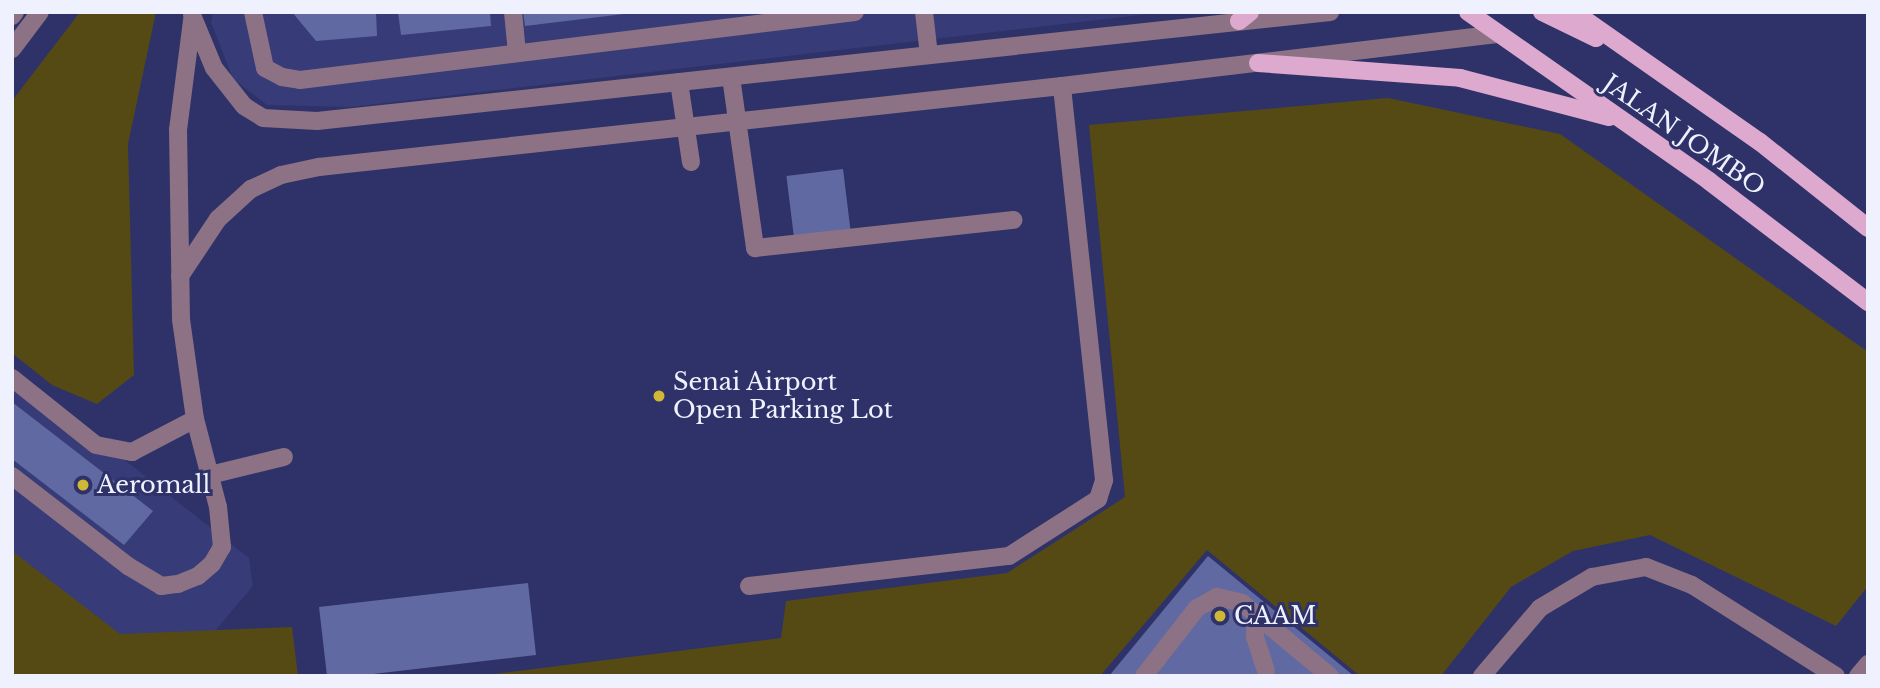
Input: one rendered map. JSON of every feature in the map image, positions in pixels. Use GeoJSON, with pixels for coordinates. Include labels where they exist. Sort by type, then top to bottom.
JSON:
{"type":"FeatureCollection","features":[{"type":"Feature","properties":{"kind":"main road","name":"JALAN JOMBO"},"geometry":{"type":"LineString","coordinates":[[1468,12],[1709,181],[1868,302]]}},
{"type":"Feature","properties":{"kind":"main road"},"geometry":{"type":"LineString","coordinates":[[1488,12],[1497,34]]}},
{"type":"Feature","properties":{"kind":"main road"},"geometry":{"type":"LineString","coordinates":[[1542,12],[1639,58]]}},
{"type":"Feature","properties":{"kind":"main road","name":"JALAN JOMBO"},"geometry":{"type":"LineString","coordinates":[[1574,12],[1760,142],[1868,228]]}},
{"type":"Feature","properties":{"kind":"main road"},"geometry":{"type":"LineString","coordinates":[[1258,63],[1460,78],[1622,121]]}},
{"type":"Feature","properties":{"kind":"street"},"geometry":{"type":"LineString","coordinates":[[12,49],[40,12]]}},
{"type":"Feature","properties":{"kind":"street"},"geometry":{"type":"LineString","coordinates":[[253,12],[265,68],[300,80],[856,12]]}},
{"type":"Feature","properties":{"kind":"street"},"geometry":{"type":"LineString","coordinates":[[513,12],[517,53]]}},
{"type":"Feature","properties":{"kind":"street"},"geometry":{"type":"LineString","coordinates":[[924,12],[929,55]]}},
{"type":"Feature","properties":{"kind":"street"},"geometry":{"type":"LineString","coordinates":[[192,13],[204,47],[226,87],[244,106],[263,118],[317,121],[929,55],[1245,17],[1330,12]]}},
{"type":"Feature","properties":{"kind":"street"},"geometry":{"type":"LineString","coordinates":[[12,476],[128,566],[161,586],[178,584],[198,576],[212,564],[222,547],[222,527],[195,419],[184,356],[178,130],[192,13]]}},
{"type":"Feature","properties":{"kind":"street"},"geometry":{"type":"LineString","coordinates":[[180,276],[218,219],[251,189],[281,175],[319,167],[1062,86],[1497,34]]}},
{"type":"Feature","properties":{"kind":"street"},"geometry":{"type":"LineString","coordinates":[[731,76],[754,248],[1013,220]]}},
{"type":"Feature","properties":{"kind":"street"},"geometry":{"type":"LineString","coordinates":[[679,82],[691,162]]}},
{"type":"Feature","properties":{"kind":"street"},"geometry":{"type":"LineString","coordinates":[[749,586],[1009,556],[1098,499],[1104,480],[1062,86]]}},
{"type":"Feature","properties":{"kind":"street"},"geometry":{"type":"LineString","coordinates":[[12,377],[96,445],[132,452],[148,446],[195,419]]}},
{"type":"Feature","properties":{"kind":"street"},"geometry":{"type":"LineString","coordinates":[[210,475],[284,457]]}},
{"type":"Feature","properties":{"kind":"street"},"geometry":{"type":"LineString","coordinates":[[1482,676],[1540,608],[1592,577],[1646,567],[1692,586],[1836,676]]}},
{"type":"Feature","properties":{"kind":"street"},"geometry":{"type":"LineString","coordinates":[[1144,676],[1197,608],[1217,597],[1242,603],[1330,676]]}},
{"type":"Feature","properties":{"kind":"street"},"geometry":{"type":"LineString","coordinates":[[1256,615],[1255,637],[1266,670]]}},
{"type":"Feature","properties":{"kind":"street"},"geometry":{"type":"LineString","coordinates":[[1858,676],[1868,664]]}},
{"type":"Feature","properties":{"kind":"shaded area"},"geometry":{"type":"Polygon","coordinates":[[[80,12],[156,12],[128,144],[134,375],[97,404],[52,385],[12,353],[12,101],[80,12]]]}},
{"type":"Feature","properties":{"kind":"shaded area"},"geometry":{"type":"Polygon","coordinates":[[[213,12],[1166,12],[351,107],[267,105],[233,79],[211,22],[213,12]]]}},
{"type":"Feature","properties":{"kind":"shaded area"},"geometry":{"type":"Polygon","coordinates":[[[1388,98],[1560,134],[1868,352],[1868,586],[1836,626],[1650,535],[1573,551],[1511,587],[1441,676],[1360,676],[1207,550],[1100,676],[479,676],[781,638],[786,601],[1007,573],[1125,497],[1089,125],[1388,98]]]}},
{"type":"Feature","properties":{"kind":"shaded area"},"geometry":{"type":"Polygon","coordinates":[[[12,371],[249,558],[253,586],[177,676],[12,676],[12,371]]]}},
{"type":"Feature","properties":{"kind":"shaded area"},"geometry":{"type":"Polygon","coordinates":[[[12,551],[120,634],[292,627],[298,676],[12,676],[12,551]]]}},
{"type":"Feature","properties":{"kind":"building"},"geometry":{"type":"Polygon","coordinates":[[[292,12],[376,12],[377,36],[316,41],[292,12]]]}},
{"type":"Feature","properties":{"kind":"building"},"geometry":{"type":"Polygon","coordinates":[[[398,12],[490,12],[491,26],[401,35],[398,12]]]}},
{"type":"Feature","properties":{"kind":"building"},"geometry":{"type":"Polygon","coordinates":[[[523,12],[624,12],[624,14],[525,26],[523,12]]]}},
{"type":"Feature","properties":{"kind":"building"},"geometry":{"type":"Polygon","coordinates":[[[843,169],[850,230],[794,236],[786,176],[843,169]]]}},
{"type":"Feature","properties":{"kind":"building","name":"Aeromall"},"geometry":{"type":"Polygon","coordinates":[[[12,402],[153,511],[124,545],[12,459],[12,402]]]}},
{"type":"Feature","properties":{"kind":"building","name":"CAAM"},"geometry":{"type":"Polygon","coordinates":[[[1208,556],[1354,676],[1109,676],[1208,556]]]}},
{"type":"Feature","properties":{"kind":"building"},"geometry":{"type":"Polygon","coordinates":[[[528,583],[536,655],[356,676],[327,676],[319,607],[528,583]]]}},
{"type":"Feature","properties":{"kind":"place","name":"Senai Airport Open Parking Lot"},"geometry":{"type":"Point","coordinates":[659,396]}},
{"type":"Feature","properties":{"kind":"place","name":"Aeromall"},"geometry":{"type":"Point","coordinates":[83,485]}},
{"type":"Feature","properties":{"kind":"place","name":"CAAM"},"geometry":{"type":"Point","coordinates":[1220,616]}}]}
